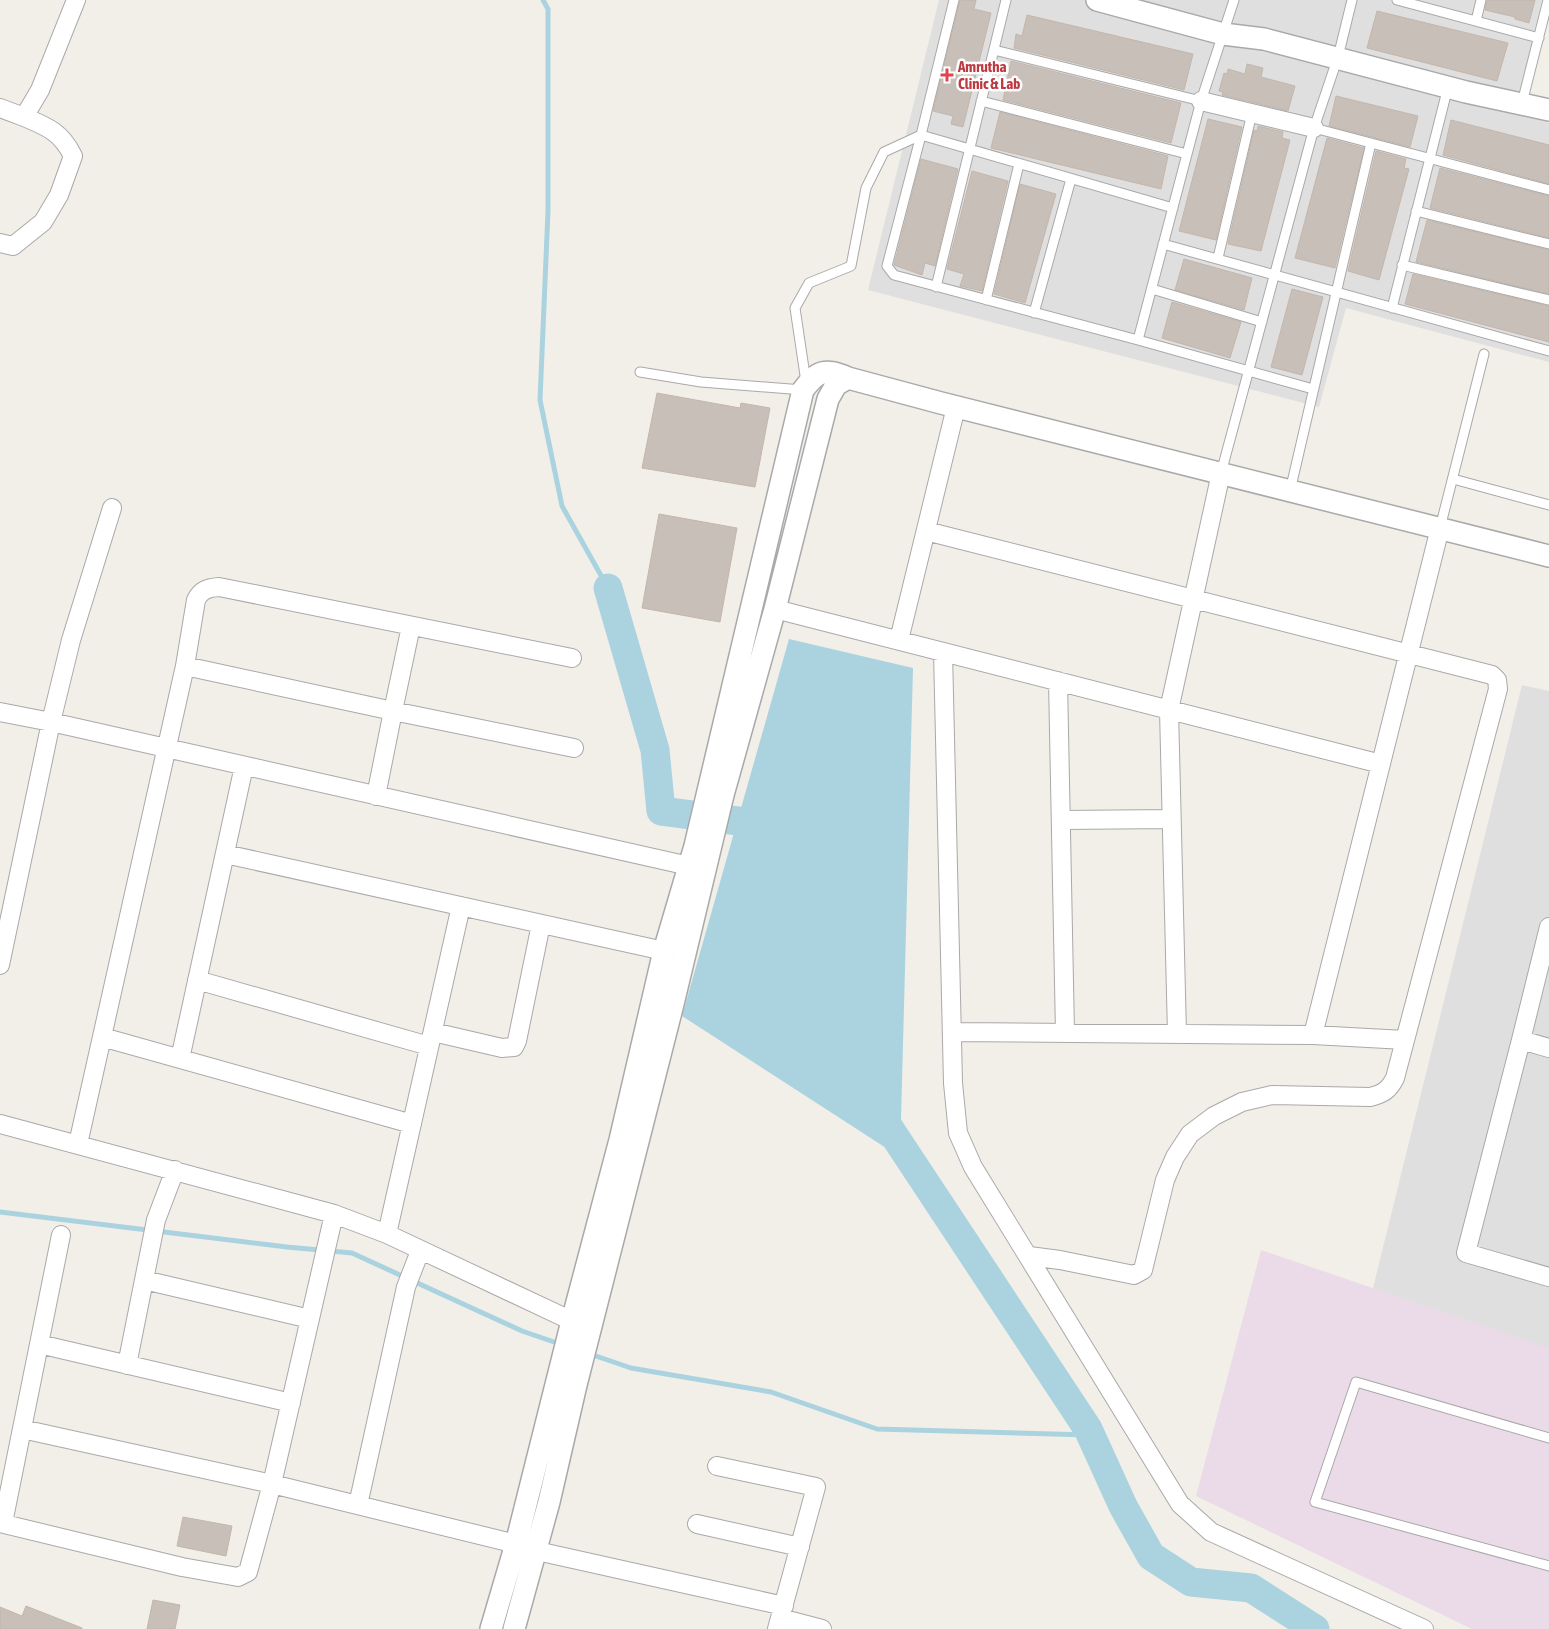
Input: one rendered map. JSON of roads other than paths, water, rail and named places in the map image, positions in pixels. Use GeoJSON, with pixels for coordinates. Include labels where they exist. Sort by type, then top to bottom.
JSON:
{"type":"FeatureCollection","features":[{"type":"Feature","properties":{"kind":"street"},"geometry":{"type":"LineString","coordinates":[[24,118],[40,90],[76,0]]}},
{"type":"Feature","properties":{"kind":"street"},"geometry":{"type":"LineString","coordinates":[[1098,0],[1223,34],[1264,39],[1448,87],[1549,110]]}},
{"type":"Feature","properties":{"kind":"street"},"geometry":{"type":"LineString","coordinates":[[1202,101],[1314,128]]}},
{"type":"Feature","properties":{"kind":"street"},"geometry":{"type":"LineString","coordinates":[[0,108],[50,128],[66,140],[73,156],[59,195],[43,222],[13,246],[0,243]]}},
{"type":"Feature","properties":{"kind":"street"},"geometry":{"type":"LineString","coordinates":[[580,1331],[620,1140],[664,951],[689,866],[805,387],[812,377],[823,372],[834,372],[848,378],[956,407],[1549,556]]}},
{"type":"Feature","properties":{"kind":"street"},"geometry":{"type":"LineString","coordinates":[[491,1629],[580,1331],[723,795],[775,608],[828,399],[836,385],[848,378]]}},
{"type":"Feature","properties":{"kind":"street"},"geometry":{"type":"LineString","coordinates":[[899,640],[956,407]]}},
{"type":"Feature","properties":{"kind":"street"},"geometry":{"type":"LineString","coordinates":[[1177,1034],[1169,710],[1192,598],[1221,473]]}},
{"type":"Feature","properties":{"kind":"street"},"geometry":{"type":"LineString","coordinates":[[0,965],[51,722],[71,640],[112,508]]}},
{"type":"Feature","properties":{"kind":"street"},"geometry":{"type":"LineString","coordinates":[[1313,1035],[1440,528]]}},
{"type":"Feature","properties":{"kind":"street"},"geometry":{"type":"LineString","coordinates":[[926,531],[1492,674],[1497,680],[1498,689],[1395,1078],[1390,1088],[1381,1094],[1370,1097],[1272,1095],[1242,1102],[1214,1116],[1190,1134],[1175,1157],[1165,1180],[1143,1270],[1134,1276],[1060,1260],[1029,1256]]}},
{"type":"Feature","properties":{"kind":"street"},"geometry":{"type":"LineString","coordinates":[[78,1144],[185,666],[196,600],[200,592],[208,588],[219,587],[572,658]]}},
{"type":"Feature","properties":{"kind":"street"},"geometry":{"type":"LineString","coordinates":[[775,608],[1381,764]]}},
{"type":"Feature","properties":{"kind":"street"},"geometry":{"type":"LineString","coordinates":[[376,796],[411,626]]}},
{"type":"Feature","properties":{"kind":"street"},"geometry":{"type":"LineString","coordinates":[[943,652],[952,1032],[958,1133],[972,1167],[1029,1256],[1180,1504],[1195,1520],[1211,1532],[1424,1629]]}},
{"type":"Feature","properties":{"kind":"street"},"geometry":{"type":"LineString","coordinates":[[185,666],[574,748]]}},
{"type":"Feature","properties":{"kind":"street"},"geometry":{"type":"LineString","coordinates":[[1058,681],[1066,1033]]}},
{"type":"Feature","properties":{"kind":"street"},"geometry":{"type":"LineString","coordinates":[[0,712],[689,866]]}},
{"type":"Feature","properties":{"kind":"street"},"geometry":{"type":"LineString","coordinates":[[180,1059],[244,766]]}},
{"type":"Feature","properties":{"kind":"street"},"geometry":{"type":"LineString","coordinates":[[1061,820],[1172,819]]}},
{"type":"Feature","properties":{"kind":"street"},"geometry":{"type":"LineString","coordinates":[[225,854],[664,951]]}},
{"type":"Feature","properties":{"kind":"street"},"geometry":{"type":"LineString","coordinates":[[387,1234],[461,906]]}},
{"type":"Feature","properties":{"kind":"street"},"geometry":{"type":"LineString","coordinates":[[197,980],[431,1039],[502,1048],[514,1047],[517,1041],[541,924]]}},
{"type":"Feature","properties":{"kind":"street"},"geometry":{"type":"LineString","coordinates":[[1549,927],[1466,1253],[1549,1277]]}},
{"type":"Feature","properties":{"kind":"street"},"geometry":{"type":"LineString","coordinates":[[952,1032],[1313,1035],[1405,1040]]}},
{"type":"Feature","properties":{"kind":"street"},"geometry":{"type":"LineString","coordinates":[[102,1037],[412,1124]]}},
{"type":"Feature","properties":{"kind":"street"},"geometry":{"type":"LineString","coordinates":[[1521,1040],[1549,1048]]}},
{"type":"Feature","properties":{"kind":"street"},"geometry":{"type":"LineString","coordinates":[[0,1124],[334,1214],[387,1234],[580,1331]]}},
{"type":"Feature","properties":{"kind":"street"},"geometry":{"type":"LineString","coordinates":[[127,1365],[156,1220],[175,1170]]}},
{"type":"Feature","properties":{"kind":"street"},"geometry":{"type":"LineString","coordinates":[[61,1235],[2,1523],[182,1567],[238,1577],[248,1572],[272,1484],[334,1214]]}},
{"type":"Feature","properties":{"kind":"street"},"geometry":{"type":"LineString","coordinates":[[358,1505],[409,1281],[420,1251]]}},
{"type":"Feature","properties":{"kind":"street"},"geometry":{"type":"LineString","coordinates":[[144,1280],[310,1319]]}},
{"type":"Feature","properties":{"kind":"street"},"geometry":{"type":"LineString","coordinates":[[39,1344],[291,1403]]}},
{"type":"Feature","properties":{"kind":"street"},"geometry":{"type":"LineString","coordinates":[[514,1629],[537,1551],[572,1360]]}},
{"type":"Feature","properties":{"kind":"street"},"geometry":{"type":"LineString","coordinates":[[22,1429],[272,1484],[516,1544]]}},
{"type":"Feature","properties":{"kind":"street"},"geometry":{"type":"LineString","coordinates":[[717,1466],[816,1487],[780,1618]]}},
{"type":"Feature","properties":{"kind":"street"},"geometry":{"type":"LineString","coordinates":[[696,1524],[800,1547]]}},
{"type":"Feature","properties":{"kind":"street"},"geometry":{"type":"LineString","coordinates":[[537,1551],[822,1629]]}},
{"type":"Feature","properties":{"kind":"lane"},"geometry":{"type":"LineString","coordinates":[[954,0],[887,266],[894,275],[1313,389]]}},
{"type":"Feature","properties":{"kind":"lane"},"geometry":{"type":"LineString","coordinates":[[936,287],[1006,0]]}},
{"type":"Feature","properties":{"kind":"lane"},"geometry":{"type":"LineString","coordinates":[[1138,340],[1187,154],[1234,0]]}},
{"type":"Feature","properties":{"kind":"lane"},"geometry":{"type":"LineString","coordinates":[[1221,473],[1247,370],[1276,274],[1314,128],[1338,57],[1352,0]]}},
{"type":"Feature","properties":{"kind":"lane"},"geometry":{"type":"LineString","coordinates":[[1397,0],[1417,3],[1539,38]]}},
{"type":"Feature","properties":{"kind":"lane"},"geometry":{"type":"LineString","coordinates":[[1476,21],[1481,0]]}},
{"type":"Feature","properties":{"kind":"lane"},"geometry":{"type":"LineString","coordinates":[[1522,103],[1548,0]]}},
{"type":"Feature","properties":{"kind":"lane"},"geometry":{"type":"LineString","coordinates":[[994,50],[1202,101]]}},
{"type":"Feature","properties":{"kind":"lane"},"geometry":{"type":"LineString","coordinates":[[1392,308],[1448,87]]}},
{"type":"Feature","properties":{"kind":"lane"},"geometry":{"type":"LineString","coordinates":[[982,101],[1187,154]]}},
{"type":"Feature","properties":{"kind":"lane"},"geometry":{"type":"LineString","coordinates":[[1218,258],[1252,113]]}},
{"type":"Feature","properties":{"kind":"lane"},"geometry":{"type":"LineString","coordinates":[[1314,128],[1549,190]]}},
{"type":"Feature","properties":{"kind":"lane"},"geometry":{"type":"LineString","coordinates":[[640,372],[701,382],[805,387],[795,308],[809,284],[851,266],[866,188],[884,152],[920,135],[1172,208]]}},
{"type":"Feature","properties":{"kind":"lane"},"geometry":{"type":"LineString","coordinates":[[1290,491],[1372,143]]}},
{"type":"Feature","properties":{"kind":"lane"},"geometry":{"type":"LineString","coordinates":[[986,300],[1019,164]]}},
{"type":"Feature","properties":{"kind":"lane"},"geometry":{"type":"LineString","coordinates":[[1034,313],[1071,179]]}},
{"type":"Feature","properties":{"kind":"lane"},"geometry":{"type":"LineString","coordinates":[[1416,211],[1549,244]]}},
{"type":"Feature","properties":{"kind":"lane"},"geometry":{"type":"LineString","coordinates":[[1163,244],[1549,351]]}},
{"type":"Feature","properties":{"kind":"lane"},"geometry":{"type":"LineString","coordinates":[[1402,265],[1549,300]]}},
{"type":"Feature","properties":{"kind":"lane"},"geometry":{"type":"LineString","coordinates":[[1152,289],[1262,322]]}},
{"type":"Feature","properties":{"kind":"lane"},"geometry":{"type":"LineString","coordinates":[[1440,528],[1484,354]]}},
{"type":"Feature","properties":{"kind":"lane"},"geometry":{"type":"LineString","coordinates":[[1453,479],[1549,506]]}},
{"type":"Feature","properties":{"kind":"lane"},"geometry":{"type":"LineString","coordinates":[[1549,1438],[1356,1382],[1315,1502],[1549,1566]]}},
{"type":"Feature","properties":{"kind":"water"},"geometry":{"type":"Polygon","coordinates":[[[789,639],[913,668],[900,1157],[682,1016],[789,639]]]}},
{"type":"Feature","properties":{"kind":"waterway"},"geometry":{"type":"LineString","coordinates":[[543,0],[548,9],[548,211],[540,400],[562,506],[608,588]]}},
{"type":"Feature","properties":{"kind":"waterway"},"geometry":{"type":"LineString","coordinates":[[608,588],[655,750],[661,811],[776,826]]}},
{"type":"Feature","properties":{"kind":"waterway"},"geometry":{"type":"LineString","coordinates":[[878,1111],[1088,1429],[1123,1506],[1151,1556],[1191,1582],[1251,1588],[1315,1629]]}},
{"type":"Feature","properties":{"kind":"waterway"},"geometry":{"type":"LineString","coordinates":[[0,1212],[287,1247],[352,1253],[522,1331],[560,1344]]}},
{"type":"Feature","properties":{"kind":"waterway"},"geometry":{"type":"LineString","coordinates":[[590,1354],[631,1368],[771,1392],[877,1429],[1090,1435]]}},
{"type":"Feature","properties":{"kind":"place","name":"Amrutha Clinic & Lab"},"geometry":{"type":"Point","coordinates":[947,75]}}]}
